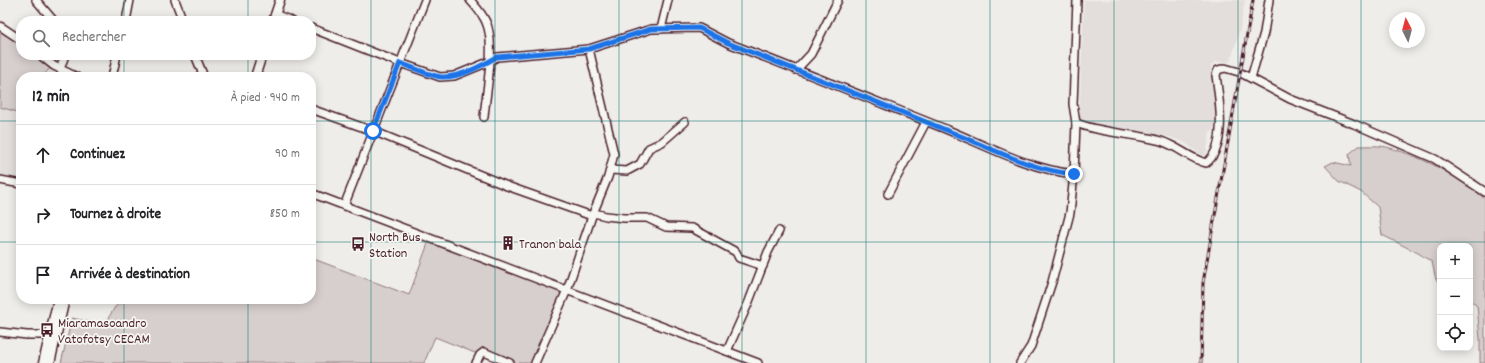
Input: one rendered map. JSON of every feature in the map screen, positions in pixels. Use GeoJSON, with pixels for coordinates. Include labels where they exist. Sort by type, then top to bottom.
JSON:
{"type":"FeatureCollection","features":[{"type":"Feature","properties":{"kind":"main road"},"geometry":{"type":"LineString","coordinates":[[275,16],[280,0]]}},
{"type":"Feature","properties":{"kind":"main road"},"geometry":{"type":"LineString","coordinates":[[257,72],[260,60]]}},
{"type":"Feature","properties":{"kind":"main road"},"geometry":{"type":"LineString","coordinates":[[43,363],[57,304]]}},
{"type":"Feature","properties":{"kind":"main road"},"geometry":{"type":"LineString","coordinates":[[50,363],[64,304]]}},
{"type":"Feature","properties":{"kind":"street"},"geometry":{"type":"LineString","coordinates":[[36,0],[50,16]]}},
{"type":"Feature","properties":{"kind":"street"},"geometry":{"type":"LineString","coordinates":[[127,16],[130,0]]}},
{"type":"Feature","properties":{"kind":"street"},"geometry":{"type":"LineString","coordinates":[[175,0],[181,16]]}},
{"type":"Feature","properties":{"kind":"street"},"geometry":{"type":"LineString","coordinates":[[344,206],[425,0]]}},
{"type":"Feature","properties":{"kind":"street"},"geometry":{"type":"LineString","coordinates":[[470,0],[479,9],[487,23],[490,38],[490,61],[484,117]]}},
{"type":"Feature","properties":{"kind":"street"},"geometry":{"type":"LineString","coordinates":[[661,29],[668,0]]}},
{"type":"Feature","properties":{"kind":"street"},"geometry":{"type":"LineString","coordinates":[[796,70],[811,54],[838,0]]}},
{"type":"Feature","properties":{"kind":"street"},"geometry":{"type":"LineString","coordinates":[[1020,363],[1031,346],[1052,282],[1068,224],[1074,174],[1076,123],[1073,104],[1077,0]]}},
{"type":"Feature","properties":{"kind":"street"},"geometry":{"type":"LineString","coordinates":[[1251,78],[1264,33],[1269,0]]}},
{"type":"Feature","properties":{"kind":"street"},"geometry":{"type":"LineString","coordinates":[[0,26],[16,37]]}},
{"type":"Feature","properties":{"kind":"street"},"geometry":{"type":"LineString","coordinates":[[316,30],[440,77],[454,76],[497,57],[589,49],[651,29],[699,28],[728,43],[980,143],[1024,163],[1058,172],[1074,174]]}},
{"type":"Feature","properties":{"kind":"street"},"geometry":{"type":"LineString","coordinates":[[535,363],[567,290],[610,170],[614,154],[589,49]]}},
{"type":"Feature","properties":{"kind":"street"},"geometry":{"type":"LineString","coordinates":[[46,60],[54,66],[66,72]]}},
{"type":"Feature","properties":{"kind":"street"},"geometry":{"type":"LineString","coordinates":[[60,69],[63,60]]}},
{"type":"Feature","properties":{"kind":"street"},"geometry":{"type":"LineString","coordinates":[[113,72],[116,60]]}},
{"type":"Feature","properties":{"kind":"street"},"geometry":{"type":"LineString","coordinates":[[197,60],[202,72]]}},
{"type":"Feature","properties":{"kind":"street"},"geometry":{"type":"LineString","coordinates":[[1076,123],[1090,129],[1160,141],[1176,147],[1196,160],[1206,163],[1212,159],[1218,144],[1221,112],[1216,74],[1218,70],[1225,68],[1239,72],[1290,99],[1354,124],[1436,159],[1485,192]]}},
{"type":"Feature","properties":{"kind":"street"},"geometry":{"type":"LineString","coordinates":[[316,111],[373,131],[507,186],[593,215],[624,218],[647,218],[666,227],[692,228],[736,252],[739,258],[763,266]]}},
{"type":"Feature","properties":{"kind":"street"},"geometry":{"type":"LineString","coordinates":[[610,170],[627,171],[640,164],[649,148],[662,142],[685,122]]}},
{"type":"Feature","properties":{"kind":"street"},"geometry":{"type":"LineString","coordinates":[[888,194],[926,122]]}},
{"type":"Feature","properties":{"kind":"street"},"geometry":{"type":"LineString","coordinates":[[0,180],[16,183]]}},
{"type":"Feature","properties":{"kind":"street"},"geometry":{"type":"LineString","coordinates":[[316,195],[758,363]]}},
{"type":"Feature","properties":{"kind":"street"},"geometry":{"type":"LineString","coordinates":[[727,351],[748,304],[768,252],[780,231]]}},
{"type":"Feature","properties":{"kind":"street"},"geometry":{"type":"LineString","coordinates":[[0,332],[27,335],[50,335]]}},
{"type":"Feature","properties":{"kind":"street"},"geometry":{"type":"LineString","coordinates":[[476,363],[480,355],[484,352],[510,363]]}},
{"type":"Feature","properties":{"kind":"shaded area"},"geometry":{"type":"Polygon","coordinates":[[[1084,0],[1245,0],[1240,30],[1231,60],[1229,62],[1215,62],[1211,66],[1217,104],[1214,131],[1210,132],[1206,155],[1201,157],[1184,142],[1169,137],[1089,125],[1079,120],[1084,0]]]}},
{"type":"Feature","properties":{"kind":"shaded area"},"geometry":{"type":"Polygon","coordinates":[[[0,29],[16,42],[16,60],[39,60],[57,72],[16,72],[16,184],[0,179],[0,29]]]}},
{"type":"Feature","properties":{"kind":"shaded area"},"geometry":{"type":"Polygon","coordinates":[[[0,31],[16,41],[16,60],[40,60],[50,68],[46,72],[16,72],[16,112],[0,107],[0,31]]]}},
{"type":"Feature","properties":{"kind":"shaded area"},"geometry":{"type":"Polygon","coordinates":[[[1359,146],[1386,147],[1403,152],[1428,162],[1453,176],[1485,199],[1485,363],[1480,363],[1480,339],[1477,306],[1473,303],[1473,243],[1437,243],[1436,280],[1432,262],[1418,253],[1382,235],[1378,207],[1361,192],[1339,181],[1325,166],[1333,162],[1351,166],[1349,154],[1359,146]]]}},
{"type":"Feature","properties":{"kind":"shaded area"},"geometry":{"type":"Polygon","coordinates":[[[430,238],[567,290],[535,363],[510,363],[485,352],[480,355],[435,337],[424,363],[61,363],[72,318],[104,325],[115,307],[119,304],[316,304],[316,260],[409,295],[430,238]]]}},
{"type":"Feature","properties":{"kind":"railway"},"geometry":{"type":"LineString","coordinates":[[1201,363],[1203,283],[1253,0]]}},
{"type":"Feature","properties":{"kind":"place","name":"Tranon bala"},"geometry":{"type":"Point","coordinates":[508,243]}},
{"type":"Feature","properties":{"kind":"place","name":"North Bus Station"},"geometry":{"type":"Point","coordinates":[358,244]}},
{"type":"Feature","properties":{"kind":"place","name":"Miaramasoandro Vatofotsy CECAM"},"geometry":{"type":"Point","coordinates":[47,330]}},
{"type":"Feature","properties":{"kind":"route"},"geometry":{"type":"LineString","coordinates":[[373,131],[400,63],[440,77],[454,76],[497,57],[589,49],[651,29],[699,28],[728,43],[980,143],[1024,163],[1058,172],[1074,174]]}}]}
